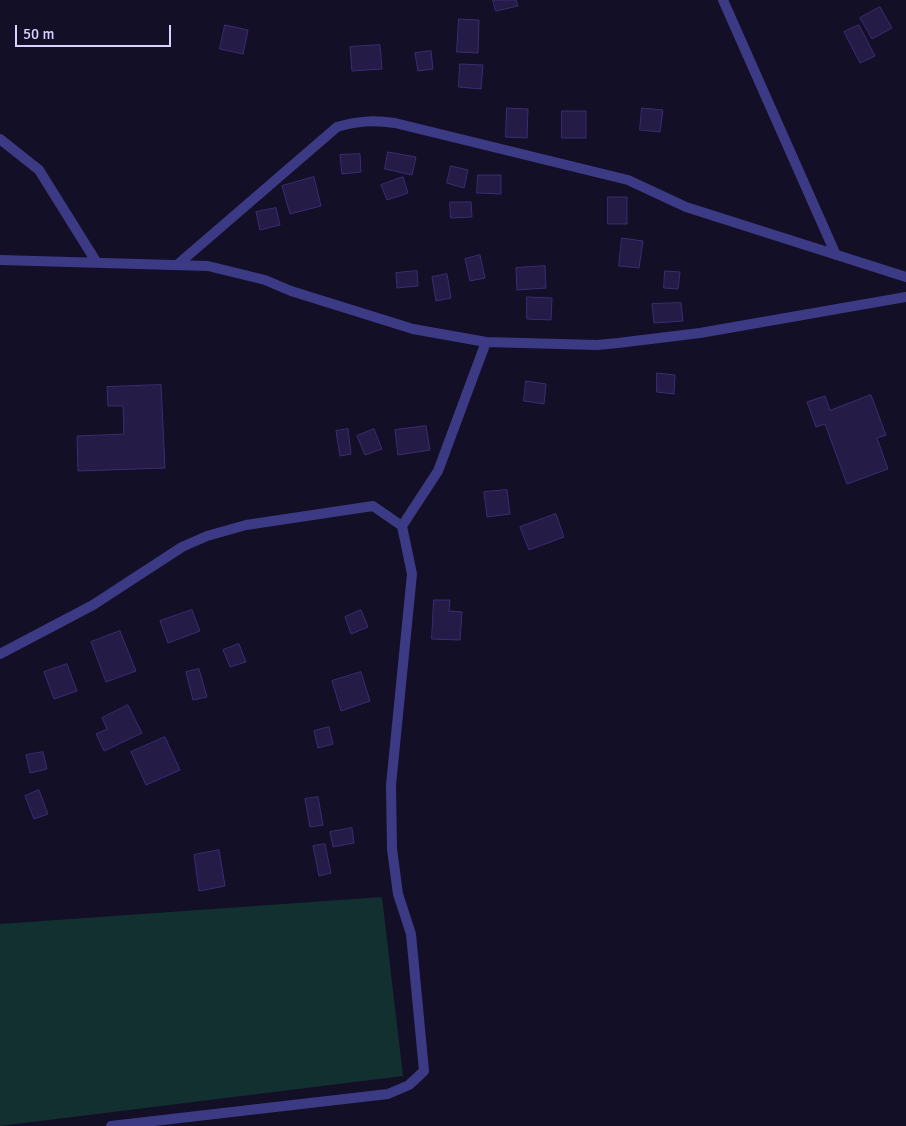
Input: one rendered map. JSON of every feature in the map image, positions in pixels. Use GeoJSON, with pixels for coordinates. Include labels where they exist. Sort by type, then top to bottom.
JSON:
{"type":"FeatureCollection","features":[{"type":"Feature","properties":{"kind":"lane"},"geometry":{"type":"LineString","coordinates":[[723,0],[836,255]]}},
{"type":"Feature","properties":{"kind":"lane"},"geometry":{"type":"LineString","coordinates":[[177,265],[337,127],[356,121],[369,120],[394,123],[628,180],[686,207],[906,277]]}},
{"type":"Feature","properties":{"kind":"lane"},"geometry":{"type":"LineString","coordinates":[[0,139],[39,170],[97,263]]}},
{"type":"Feature","properties":{"kind":"lane"},"geometry":{"type":"LineString","coordinates":[[0,260],[208,266],[239,272],[291,291],[413,329],[486,342],[597,345],[618,343],[700,334],[906,297]]}},
{"type":"Feature","properties":{"kind":"lane"},"geometry":{"type":"LineString","coordinates":[[402,526],[438,471],[486,342]]}},
{"type":"Feature","properties":{"kind":"lane"},"geometry":{"type":"LineString","coordinates":[[0,654],[93,605],[182,547],[208,536],[246,525],[373,506],[402,526],[412,574],[391,785],[392,848],[398,894],[411,934],[424,1071],[409,1085],[388,1094],[111,1126]]}},
{"type":"Feature","properties":{"kind":"green space"},"geometry":{"type":"Polygon","coordinates":[[[382,897],[403,1076],[0,1126],[0,924],[382,897]]]}},
{"type":"Feature","properties":{"kind":"building"},"geometry":{"type":"Polygon","coordinates":[[[493,0],[516,0],[518,6],[496,11],[493,0]]]}},
{"type":"Feature","properties":{"kind":"building"},"geometry":{"type":"Polygon","coordinates":[[[880,7],[892,28],[872,39],[860,18],[880,7]]]}},
{"type":"Feature","properties":{"kind":"building"},"geometry":{"type":"Polygon","coordinates":[[[459,19],[479,20],[478,53],[457,52],[459,19]]]}},
{"type":"Feature","properties":{"kind":"building"},"geometry":{"type":"Polygon","coordinates":[[[225,25],[248,30],[243,54],[220,49],[225,25]]]}},
{"type":"Feature","properties":{"kind":"building"},"geometry":{"type":"Polygon","coordinates":[[[859,25],[875,56],[860,63],[844,32],[859,25]]]}},
{"type":"Feature","properties":{"kind":"building"},"geometry":{"type":"Polygon","coordinates":[[[380,45],[382,69],[352,71],[350,47],[380,45]]]}},
{"type":"Feature","properties":{"kind":"building"},"geometry":{"type":"Polygon","coordinates":[[[431,51],[433,69],[418,71],[415,53],[431,51]]]}},
{"type":"Feature","properties":{"kind":"building"},"geometry":{"type":"Polygon","coordinates":[[[460,64],[483,65],[481,89],[459,87],[460,64]]]}},
{"type":"Feature","properties":{"kind":"building"},"geometry":{"type":"Polygon","coordinates":[[[507,108],[528,109],[527,138],[506,137],[507,108]]]}},
{"type":"Feature","properties":{"kind":"building"},"geometry":{"type":"Polygon","coordinates":[[[642,108],[663,110],[660,132],[640,130],[642,108]]]}},
{"type":"Feature","properties":{"kind":"building"},"geometry":{"type":"Polygon","coordinates":[[[562,111],[586,111],[586,138],[562,138],[562,111]]]}},
{"type":"Feature","properties":{"kind":"building"},"geometry":{"type":"Polygon","coordinates":[[[388,152],[416,157],[412,175],[385,169],[388,152]]]}},
{"type":"Feature","properties":{"kind":"building"},"geometry":{"type":"Polygon","coordinates":[[[360,154],[361,172],[342,174],[340,155],[360,154]]]}},
{"type":"Feature","properties":{"kind":"building"},"geometry":{"type":"Polygon","coordinates":[[[451,166],[468,170],[464,188],[447,183],[451,166]]]}},
{"type":"Feature","properties":{"kind":"building"},"geometry":{"type":"Polygon","coordinates":[[[478,175],[501,175],[501,194],[477,193],[478,175]]]}},
{"type":"Feature","properties":{"kind":"building"},"geometry":{"type":"Polygon","coordinates":[[[314,177],[321,206],[290,214],[282,186],[314,177]]]}},
{"type":"Feature","properties":{"kind":"building"},"geometry":{"type":"Polygon","coordinates":[[[403,177],[408,193],[387,200],[381,185],[403,177]]]}},
{"type":"Feature","properties":{"kind":"building"},"geometry":{"type":"Polygon","coordinates":[[[608,197],[627,197],[627,224],[608,224],[608,197]]]}},
{"type":"Feature","properties":{"kind":"building"},"geometry":{"type":"Polygon","coordinates":[[[450,202],[471,202],[472,217],[451,218],[450,202]]]}},
{"type":"Feature","properties":{"kind":"building"},"geometry":{"type":"Polygon","coordinates":[[[276,208],[280,225],[260,230],[256,212],[276,208]]]}},
{"type":"Feature","properties":{"kind":"building"},"geometry":{"type":"Polygon","coordinates":[[[622,238],[643,241],[639,268],[619,266],[622,238]]]}},
{"type":"Feature","properties":{"kind":"building"},"geometry":{"type":"Polygon","coordinates":[[[480,255],[485,278],[470,281],[465,259],[480,255]]]}},
{"type":"Feature","properties":{"kind":"building"},"geometry":{"type":"Polygon","coordinates":[[[545,266],[546,288],[517,290],[516,268],[545,266]]]}},
{"type":"Feature","properties":{"kind":"building"},"geometry":{"type":"Polygon","coordinates":[[[417,271],[418,286],[397,288],[396,273],[417,271]]]}},
{"type":"Feature","properties":{"kind":"building"},"geometry":{"type":"Polygon","coordinates":[[[665,271],[680,272],[678,289],[664,288],[665,271]]]}},
{"type":"Feature","properties":{"kind":"building"},"geometry":{"type":"Polygon","coordinates":[[[447,274],[451,298],[436,301],[432,277],[447,274]]]}},
{"type":"Feature","properties":{"kind":"building"},"geometry":{"type":"Polygon","coordinates":[[[527,297],[552,298],[551,320],[527,319],[527,297]]]}},
{"type":"Feature","properties":{"kind":"building"},"geometry":{"type":"Polygon","coordinates":[[[681,303],[683,321],[654,323],[652,304],[681,303]]]}},
{"type":"Feature","properties":{"kind":"building"},"geometry":{"type":"Polygon","coordinates":[[[657,373],[675,375],[674,394],[657,392],[657,373]]]}},
{"type":"Feature","properties":{"kind":"building"},"geometry":{"type":"Polygon","coordinates":[[[526,381],[546,384],[544,404],[524,401],[526,381]]]}},
{"type":"Feature","properties":{"kind":"building"},"geometry":{"type":"Polygon","coordinates":[[[161,385],[165,468],[78,471],[77,436],[124,434],[123,406],[108,406],[107,387],[161,385]]]}},
{"type":"Feature","properties":{"kind":"building"},"geometry":{"type":"Polygon","coordinates":[[[871,395],[886,435],[877,438],[888,469],[847,484],[825,424],[816,427],[807,402],[825,396],[830,410],[871,395]]]}},
{"type":"Feature","properties":{"kind":"building"},"geometry":{"type":"Polygon","coordinates":[[[426,426],[430,450],[398,455],[395,430],[426,426]]]}},
{"type":"Feature","properties":{"kind":"building"},"geometry":{"type":"Polygon","coordinates":[[[348,429],[351,454],[340,456],[336,431],[348,429]]]}},
{"type":"Feature","properties":{"kind":"building"},"geometry":{"type":"Polygon","coordinates":[[[374,429],[382,449],[365,455],[357,436],[374,429]]]}},
{"type":"Feature","properties":{"kind":"building"},"geometry":{"type":"Polygon","coordinates":[[[507,490],[510,514],[487,517],[484,492],[507,490]]]}},
{"type":"Feature","properties":{"kind":"building"},"geometry":{"type":"Polygon","coordinates":[[[556,514],[564,537],[529,550],[520,527],[556,514]]]}},
{"type":"Feature","properties":{"kind":"building"},"geometry":{"type":"Polygon","coordinates":[[[434,600],[450,600],[449,611],[462,612],[460,640],[432,639],[434,600]]]}},
{"type":"Feature","properties":{"kind":"building"},"geometry":{"type":"Polygon","coordinates":[[[192,610],[200,631],[168,643],[160,621],[192,610]]]}},
{"type":"Feature","properties":{"kind":"building"},"geometry":{"type":"Polygon","coordinates":[[[361,610],[368,627],[351,634],[345,617],[361,610]]]}},
{"type":"Feature","properties":{"kind":"building"},"geometry":{"type":"Polygon","coordinates":[[[120,631],[136,671],[106,682],[91,642],[120,631]]]}},
{"type":"Feature","properties":{"kind":"building"},"geometry":{"type":"Polygon","coordinates":[[[239,644],[246,662],[230,667],[223,650],[239,644]]]}},
{"type":"Feature","properties":{"kind":"building"},"geometry":{"type":"Polygon","coordinates":[[[67,664],[77,691],[54,699],[44,672],[67,664]]]}},
{"type":"Feature","properties":{"kind":"building"},"geometry":{"type":"Polygon","coordinates":[[[199,669],[207,697],[193,700],[186,672],[199,669]]]}},
{"type":"Feature","properties":{"kind":"building"},"geometry":{"type":"Polygon","coordinates":[[[361,672],[370,701],[341,711],[332,681],[361,672]]]}},
{"type":"Feature","properties":{"kind":"building"},"geometry":{"type":"Polygon","coordinates":[[[128,705],[142,733],[104,751],[96,734],[107,729],[102,718],[128,705]]]}},
{"type":"Feature","properties":{"kind":"building"},"geometry":{"type":"Polygon","coordinates":[[[329,727],[333,744],[318,748],[314,731],[329,727]]]}},
{"type":"Feature","properties":{"kind":"building"},"geometry":{"type":"Polygon","coordinates":[[[165,737],[180,770],[146,785],[131,752],[165,737]]]}},
{"type":"Feature","properties":{"kind":"building"},"geometry":{"type":"Polygon","coordinates":[[[43,752],[47,769],[30,773],[26,755],[43,752]]]}},
{"type":"Feature","properties":{"kind":"building"},"geometry":{"type":"Polygon","coordinates":[[[39,790],[48,814],[34,819],[25,796],[39,790]]]}},
{"type":"Feature","properties":{"kind":"building"},"geometry":{"type":"Polygon","coordinates":[[[318,797],[323,825],[310,827],[305,799],[318,797]]]}},
{"type":"Feature","properties":{"kind":"building"},"geometry":{"type":"Polygon","coordinates":[[[352,828],[354,843],[333,847],[330,832],[352,828]]]}},
{"type":"Feature","properties":{"kind":"building"},"geometry":{"type":"Polygon","coordinates":[[[325,844],[331,873],[319,876],[313,846],[325,844]]]}},
{"type":"Feature","properties":{"kind":"building"},"geometry":{"type":"Polygon","coordinates":[[[219,850],[225,886],[199,891],[194,855],[219,850]]]}}]}
